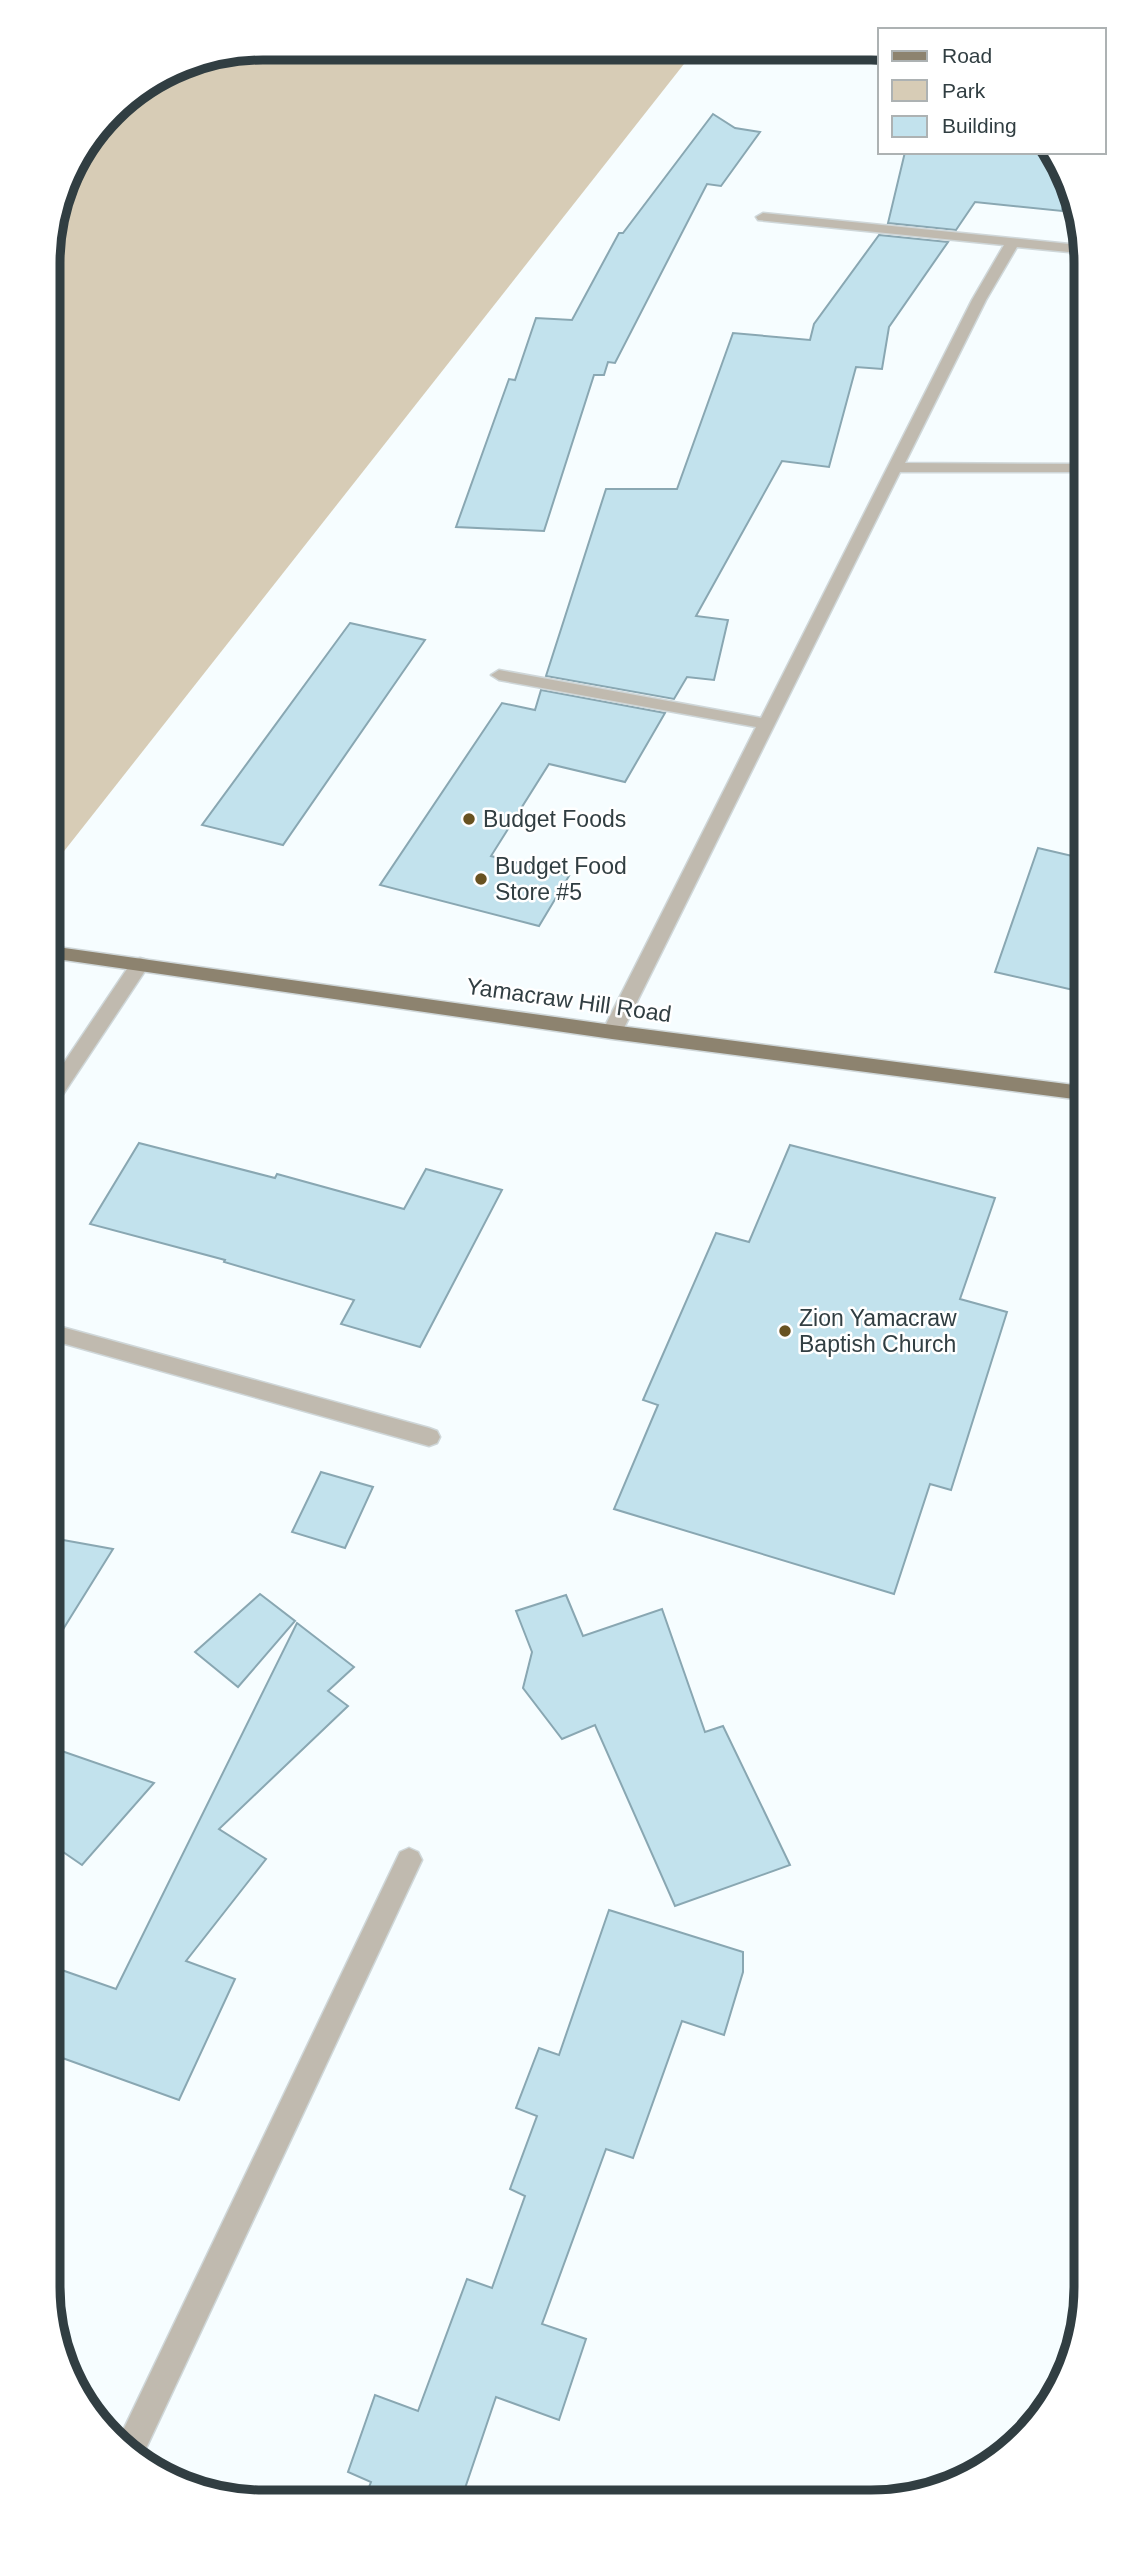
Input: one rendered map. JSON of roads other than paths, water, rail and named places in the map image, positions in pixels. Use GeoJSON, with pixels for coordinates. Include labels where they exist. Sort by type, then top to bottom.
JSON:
{"type":"FeatureCollection","features":[{"type":"Feature","properties":{"kind":"main road","name":"Yamacraw Hill Road"},"geometry":{"type":"LineString","coordinates":[[60,958],[140,964],[612,1032],[1074,1092]]}},
{"type":"Feature","properties":{"kind":"street"},"geometry":{"type":"LineString","coordinates":[[763,217],[1073,249]]}},
{"type":"Feature","properties":{"kind":"street"},"geometry":{"type":"LineString","coordinates":[[612,1032],[979,300],[1012,243]]}},
{"type":"Feature","properties":{"kind":"street"},"geometry":{"type":"LineString","coordinates":[[895,467],[1074,468]]}},
{"type":"Feature","properties":{"kind":"street"},"geometry":{"type":"LineString","coordinates":[[499,675],[766,724]]}},
{"type":"Feature","properties":{"kind":"street"},"geometry":{"type":"LineString","coordinates":[[60,1084],[140,964]]}},
{"type":"Feature","properties":{"kind":"street"},"geometry":{"type":"LineString","coordinates":[[59,1334],[429,1437]]}},
{"type":"Feature","properties":{"kind":"street"},"geometry":{"type":"LineString","coordinates":[[133,2443],[409,1860]]}},
{"type":"Feature","properties":{"kind":"place","name":"Budget Foods"},"geometry":{"type":"Point","coordinates":[469,819]}},
{"type":"Feature","properties":{"kind":"place","name":"Budget Food Store #5"},"geometry":{"type":"Point","coordinates":[481,879]}},
{"type":"Feature","properties":{"kind":"place","name":"Zion Yamacraw Baptish Church"},"geometry":{"type":"Point","coordinates":[785,1331]}}]}
